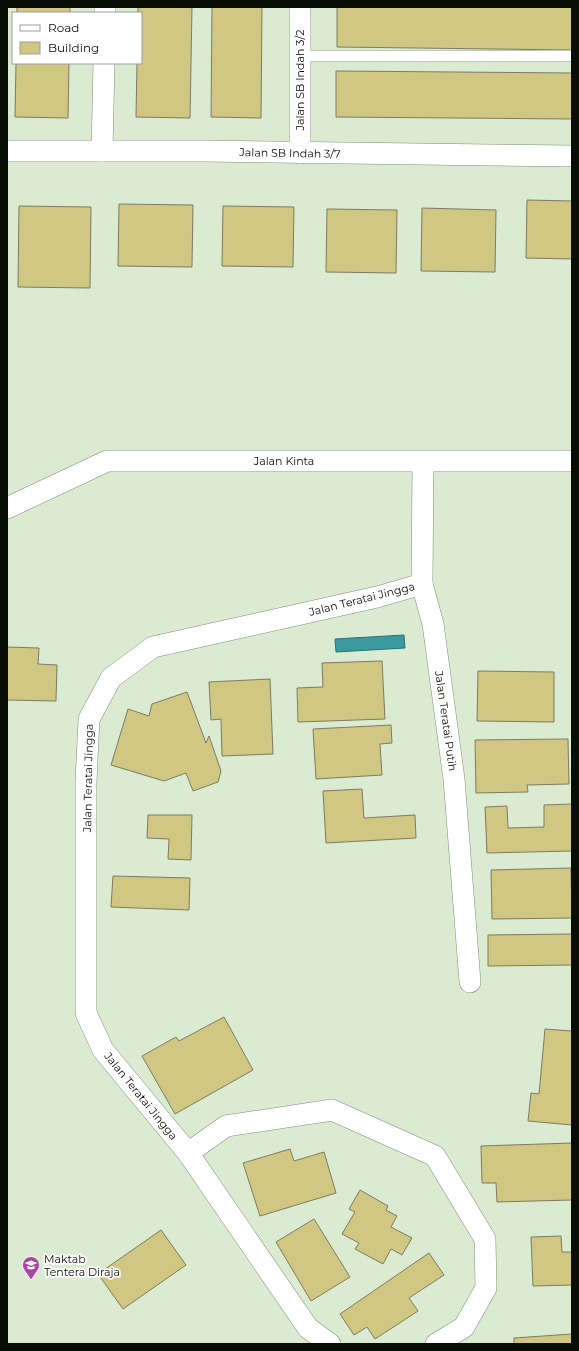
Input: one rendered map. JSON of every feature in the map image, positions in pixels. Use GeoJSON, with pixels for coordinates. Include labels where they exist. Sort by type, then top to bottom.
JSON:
{"type":"FeatureCollection","features":[{"type":"Feature","properties":{"kind":"street","name":"Jalan SB Indah 3/2"},"geometry":{"type":"LineString","coordinates":[[300,7],[300,153]]}},
{"type":"Feature","properties":{"kind":"street"},"geometry":{"type":"LineString","coordinates":[[102,151],[104,64]]}},
{"type":"Feature","properties":{"kind":"street","name":"Jalan SB Indah 3/7"},"geometry":{"type":"LineString","coordinates":[[7,151],[572,156]]}},
{"type":"Feature","properties":{"kind":"street","name":"Jalan Kinta"},"geometry":{"type":"LineString","coordinates":[[7,508],[107,461],[572,461]]}},
{"type":"Feature","properties":{"kind":"street","name":"Jalan Teratai Putih"},"geometry":{"type":"LineString","coordinates":[[423,462],[422,584],[433,624],[454,779],[470,982]]}},
{"type":"Feature","properties":{"kind":"street","name":"Jalan Teratai Jingga"},"geometry":{"type":"LineString","coordinates":[[330,1344],[308,1328],[188,1153],[103,1050],[86,1013],[86,782],[89,719],[111,678],[153,647],[377,597],[422,584]]}},
{"type":"Feature","properties":{"kind":"street"},"geometry":{"type":"LineString","coordinates":[[188,1153],[226,1126],[332,1110],[435,1156],[485,1239],[486,1288],[464,1327],[436,1344]]}},
{"type":"Feature","properties":{"kind":"lane"},"geometry":{"type":"LineString","coordinates":[[299,56],[572,56]]}},
{"type":"Feature","properties":{"kind":"water"},"geometry":{"type":"Polygon","coordinates":[[[404,635],[405,648],[336,652],[335,639],[404,635]]]}},
{"type":"Feature","properties":{"kind":"building"},"geometry":{"type":"Polygon","coordinates":[[[17,7],[70,7],[70,12],[17,12],[17,7]]]}},
{"type":"Feature","properties":{"kind":"building"},"geometry":{"type":"Polygon","coordinates":[[[138,7],[192,7],[190,118],[136,117],[137,64],[142,64],[142,12],[138,12],[138,7]]]}},
{"type":"Feature","properties":{"kind":"building"},"geometry":{"type":"Polygon","coordinates":[[[212,7],[262,7],[261,118],[211,117],[212,7]]]}},
{"type":"Feature","properties":{"kind":"building"},"geometry":{"type":"Polygon","coordinates":[[[337,7],[572,7],[572,50],[337,47],[337,7]]]}},
{"type":"Feature","properties":{"kind":"building"},"geometry":{"type":"Polygon","coordinates":[[[16,64],[69,64],[68,118],[15,117],[16,64]]]}},
{"type":"Feature","properties":{"kind":"building"},"geometry":{"type":"Polygon","coordinates":[[[336,71],[572,73],[572,119],[336,117],[336,71]]]}},
{"type":"Feature","properties":{"kind":"building"},"geometry":{"type":"Polygon","coordinates":[[[527,200],[572,201],[572,259],[526,258],[527,200]]]}},
{"type":"Feature","properties":{"kind":"building"},"geometry":{"type":"Polygon","coordinates":[[[119,204],[193,205],[192,267],[118,266],[119,204]]]}},
{"type":"Feature","properties":{"kind":"building"},"geometry":{"type":"Polygon","coordinates":[[[19,206],[91,207],[90,288],[18,287],[19,206]]]}},
{"type":"Feature","properties":{"kind":"building"},"geometry":{"type":"Polygon","coordinates":[[[223,206],[294,207],[293,267],[222,266],[223,206]]]}},
{"type":"Feature","properties":{"kind":"building"},"geometry":{"type":"Polygon","coordinates":[[[422,208],[496,210],[495,272],[421,271],[422,208]]]}},
{"type":"Feature","properties":{"kind":"building"},"geometry":{"type":"Polygon","coordinates":[[[327,209],[397,210],[396,273],[326,272],[327,209]]]}},
{"type":"Feature","properties":{"kind":"building"},"geometry":{"type":"Polygon","coordinates":[[[7,647],[39,648],[38,664],[57,665],[56,701],[7,700],[7,647]]]}},
{"type":"Feature","properties":{"kind":"building"},"geometry":{"type":"Polygon","coordinates":[[[382,661],[385,719],[298,722],[297,688],[323,687],[322,663],[382,661]]]}},
{"type":"Feature","properties":{"kind":"building"},"geometry":{"type":"Polygon","coordinates":[[[478,671],[554,672],[554,722],[477,721],[478,671]]]}},
{"type":"Feature","properties":{"kind":"building"},"geometry":{"type":"Polygon","coordinates":[[[270,679],[273,754],[222,756],[221,719],[211,720],[209,682],[270,679]]]}},
{"type":"Feature","properties":{"kind":"building"},"geometry":{"type":"Polygon","coordinates":[[[187,692],[206,743],[209,736],[221,771],[218,782],[193,791],[186,773],[164,781],[111,765],[128,709],[149,716],[152,704],[187,692]]]}},
{"type":"Feature","properties":{"kind":"building"},"geometry":{"type":"Polygon","coordinates":[[[391,725],[392,743],[380,744],[382,775],[316,779],[313,729],[391,725]]]}},
{"type":"Feature","properties":{"kind":"building"},"geometry":{"type":"Polygon","coordinates":[[[568,739],[569,784],[527,785],[528,792],[476,793],[475,740],[568,739]]]}},
{"type":"Feature","properties":{"kind":"building"},"geometry":{"type":"Polygon","coordinates":[[[362,789],[364,818],[415,815],[416,838],[326,843],[323,791],[362,789]]]}},
{"type":"Feature","properties":{"kind":"building"},"geometry":{"type":"Polygon","coordinates":[[[572,804],[572,851],[487,853],[485,807],[507,806],[508,828],[544,827],[544,805],[572,804]]]}},
{"type":"Feature","properties":{"kind":"building"},"geometry":{"type":"Polygon","coordinates":[[[148,815],[192,815],[191,860],[168,859],[169,839],[147,838],[148,815]]]}},
{"type":"Feature","properties":{"kind":"building"},"geometry":{"type":"Polygon","coordinates":[[[571,868],[572,918],[492,919],[491,870],[571,868]]]}},
{"type":"Feature","properties":{"kind":"building"},"geometry":{"type":"Polygon","coordinates":[[[113,876],[190,878],[189,910],[111,907],[113,876]]]}},
{"type":"Feature","properties":{"kind":"building"},"geometry":{"type":"Polygon","coordinates":[[[572,934],[572,965],[488,966],[488,935],[572,934]]]}},
{"type":"Feature","properties":{"kind":"building"},"geometry":{"type":"Polygon","coordinates":[[[224,1017],[253,1070],[175,1114],[142,1056],[176,1037],[179,1041],[224,1017]]]}},
{"type":"Feature","properties":{"kind":"building"},"geometry":{"type":"Polygon","coordinates":[[[545,1029],[572,1031],[572,1125],[528,1121],[531,1093],[539,1094],[545,1029]]]}},
{"type":"Feature","properties":{"kind":"building"},"geometry":{"type":"Polygon","coordinates":[[[572,1143],[572,1200],[497,1202],[496,1183],[482,1183],[481,1146],[572,1143]]]}},
{"type":"Feature","properties":{"kind":"building"},"geometry":{"type":"Polygon","coordinates":[[[290,1149],[294,1161],[324,1152],[336,1193],[260,1216],[243,1163],[290,1149]]]}},
{"type":"Feature","properties":{"kind":"building"},"geometry":{"type":"Polygon","coordinates":[[[360,1190],[388,1206],[386,1210],[397,1216],[391,1227],[412,1238],[402,1255],[391,1249],[383,1264],[355,1249],[359,1243],[342,1234],[355,1212],[349,1209],[360,1190]]]}},
{"type":"Feature","properties":{"kind":"building"},"geometry":{"type":"Polygon","coordinates":[[[314,1219],[350,1277],[311,1301],[276,1242],[314,1219]]]}},
{"type":"Feature","properties":{"kind":"building"},"geometry":{"type":"Polygon","coordinates":[[[161,1230],[186,1265],[123,1309],[98,1274],[161,1230]]]}},
{"type":"Feature","properties":{"kind":"building"},"geometry":{"type":"Polygon","coordinates":[[[561,1236],[562,1252],[572,1252],[572,1285],[533,1286],[531,1237],[561,1236]]]}},
{"type":"Feature","properties":{"kind":"building"},"geometry":{"type":"Polygon","coordinates":[[[429,1253],[444,1275],[409,1298],[418,1311],[375,1339],[367,1327],[354,1335],[340,1314],[429,1253]]]}},
{"type":"Feature","properties":{"kind":"building"},"geometry":{"type":"Polygon","coordinates":[[[572,1334],[572,1344],[514,1344],[514,1338],[572,1334]]]}},
{"type":"Feature","properties":{"kind":"place","name":"Maktab Tentera Diraja"},"geometry":{"type":"Point","coordinates":[31,1280]}}]}
